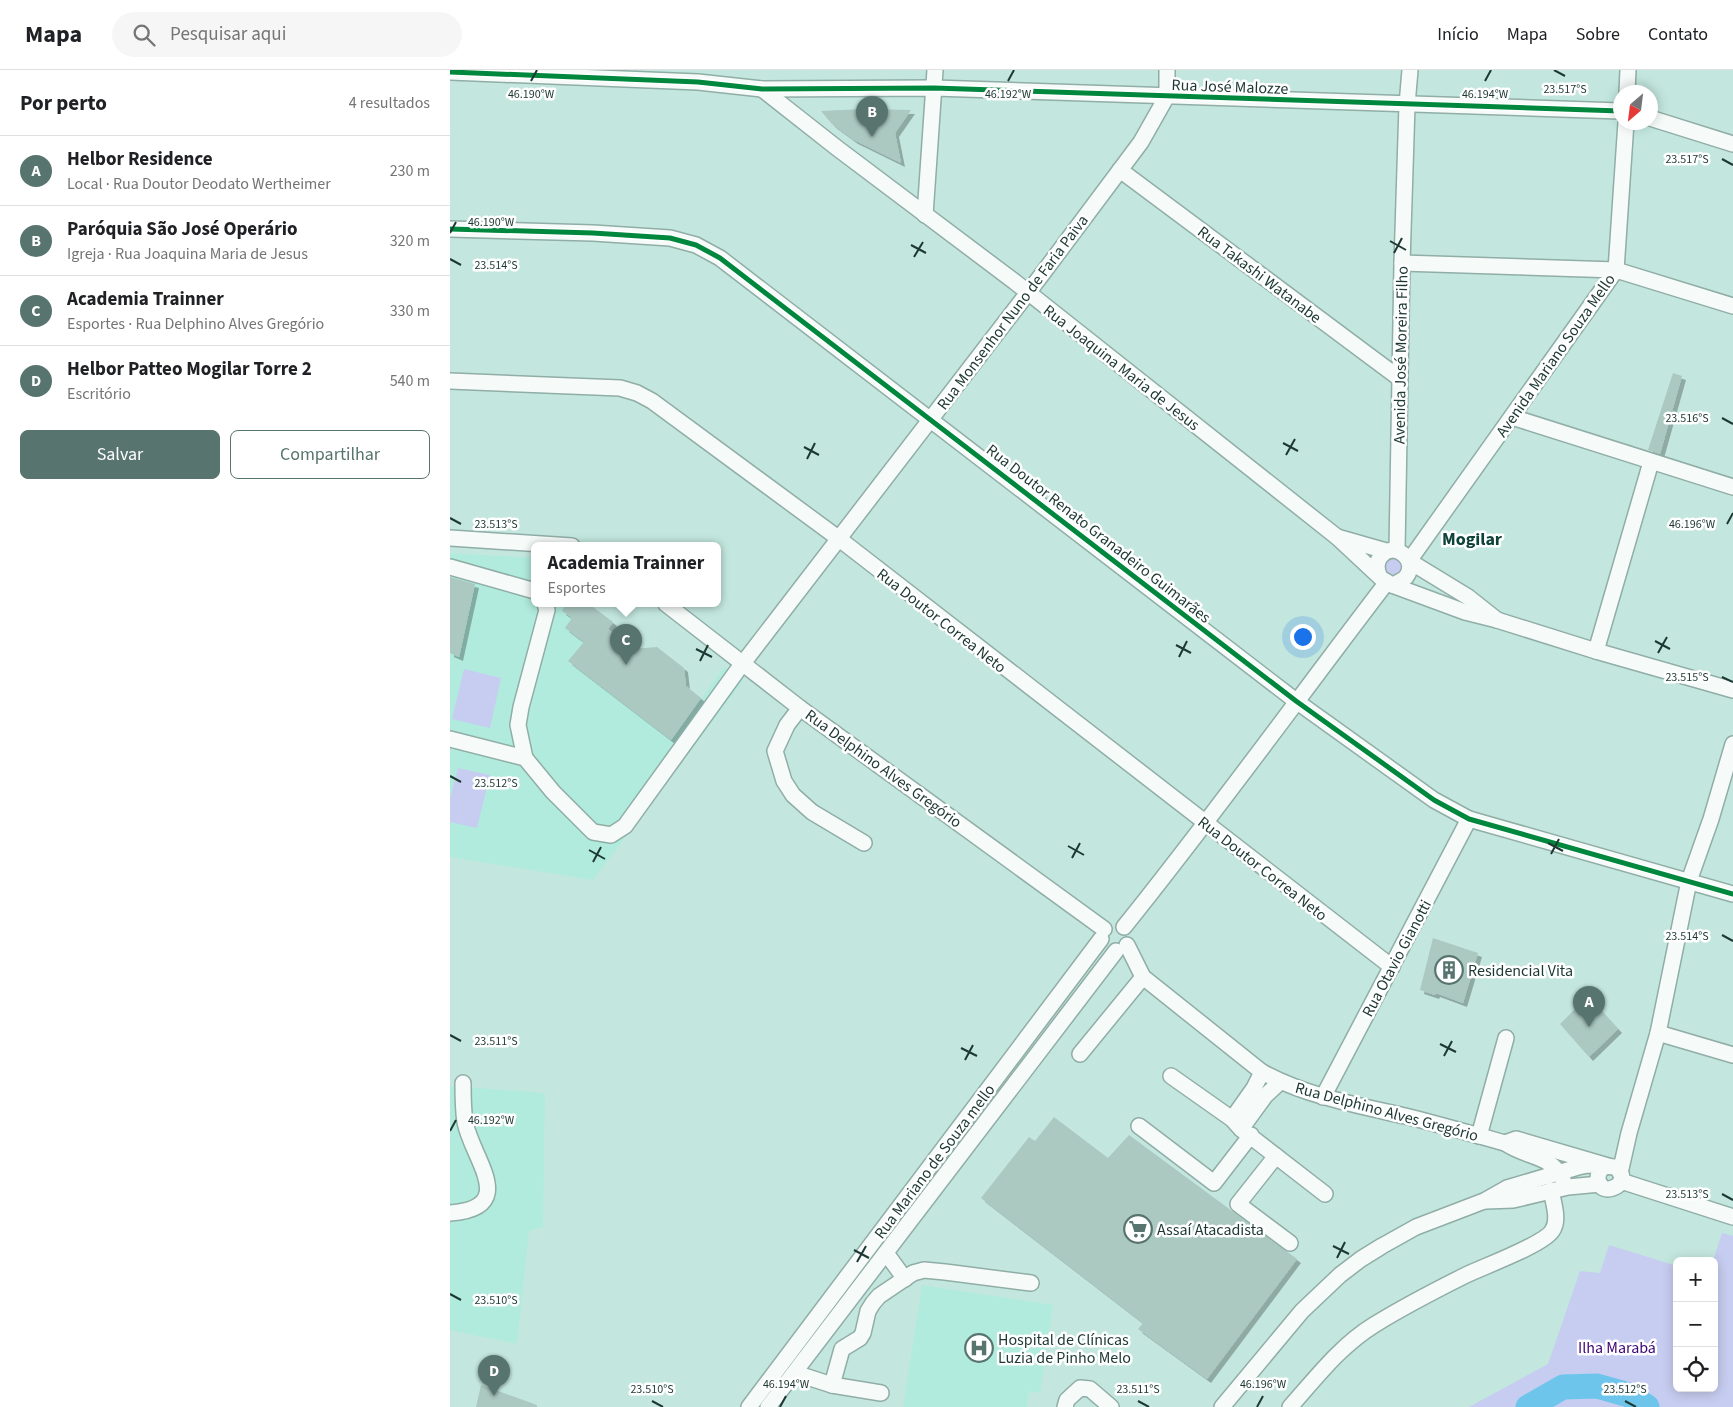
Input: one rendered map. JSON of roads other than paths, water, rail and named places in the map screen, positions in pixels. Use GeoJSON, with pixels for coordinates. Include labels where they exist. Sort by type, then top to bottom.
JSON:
{"type":"FeatureCollection","features":[{"type":"Feature","properties":{"kind":"street"},"geometry":{"type":"LineString","coordinates":[[925,215],[935,70]]}},
{"type":"Feature","properties":{"kind":"street","name":"Rua Monsenhor Nuno de Faria Paiva"},"geometry":{"type":"LineString","coordinates":[[525,758],[553,792],[593,832],[611,835],[625,826],[838,538],[1120,170],[1150,128],[1167,96],[1167,70]]}},
{"type":"Feature","properties":{"kind":"street","name":"Avenida José Moreira Filho"},"geometry":{"type":"LineString","coordinates":[[1391,551],[1399,378],[1407,105],[1410,70]]}},
{"type":"Feature","properties":{"kind":"street"},"geometry":{"type":"LineString","coordinates":[[1627,85],[1628,70]]}},
{"type":"Feature","properties":{"kind":"street","name":"Rua José Malozze"},"geometry":{"type":"LineString","coordinates":[[450,72],[698,76],[762,89],[934,88],[1613,111]]}},
{"type":"Feature","properties":{"kind":"street","name":"Rua Joaquina Maria de Jesus"},"geometry":{"type":"LineString","coordinates":[[762,89],[1028,292],[1337,536],[1386,581]]}},
{"type":"Feature","properties":{"kind":"street"},"geometry":{"type":"LineString","coordinates":[[1658,121],[1733,144]]}},
{"type":"Feature","properties":{"kind":"street","name":"Avenida Mariano Souza Mello"},"geometry":{"type":"LineString","coordinates":[[1409,561],[1616,270],[1625,130]]}},
{"type":"Feature","properties":{"kind":"street","name":"Rua Takashi Watanabe"},"geometry":{"type":"LineString","coordinates":[[1120,170],[1399,378]]}},
{"type":"Feature","properties":{"kind":"street","name":"Rua Doutor Renato Granadeiro Guimarães"},"geometry":{"type":"LineString","coordinates":[[450,229],[593,232],[670,238],[696,245],[720,258],[1296,701],[1434,800],[1469,819],[1733,894]]}},
{"type":"Feature","properties":{"kind":"street"},"geometry":{"type":"LineString","coordinates":[[1402,264],[1616,270],[1733,306]]}},
{"type":"Feature","properties":{"kind":"street","name":"Rua Doutor Correa Neto"},"geometry":{"type":"LineString","coordinates":[[450,381],[620,388],[637,393],[652,401],[838,538],[1392,967]]}},
{"type":"Feature","properties":{"kind":"street"},"geometry":{"type":"LineString","coordinates":[[1512,417],[1733,487]]}},
{"type":"Feature","properties":{"kind":"street"},"geometry":{"type":"LineString","coordinates":[[1596,651],[1651,462]]}},
{"type":"Feature","properties":{"kind":"street"},"geometry":{"type":"LineString","coordinates":[[1124,927],[1205,824],[1386,581],[1406,576],[1410,566],[1406,556],[1337,536]]}},
{"type":"Feature","properties":{"kind":"street"},"geometry":{"type":"LineString","coordinates":[[450,538],[531,543]]}},
{"type":"Feature","properties":{"kind":"street"},"geometry":{"type":"LineString","coordinates":[[1391,551],[1378,559],[1377,564],[1386,581],[1465,612],[1733,690]]}},
{"type":"Feature","properties":{"kind":"street"},"geometry":{"type":"LineString","coordinates":[[1409,561],[1468,596],[1497,620]]}},
{"type":"Feature","properties":{"kind":"street"},"geometry":{"type":"LineString","coordinates":[[450,567],[531,590]]}},
{"type":"Feature","properties":{"kind":"street"},"geometry":{"type":"LineString","coordinates":[[450,739],[525,758],[518,725],[547,610],[546,607]]}},
{"type":"Feature","properties":{"kind":"street","name":"Rua Delphino Alves Gregório"},"geometry":{"type":"LineString","coordinates":[[670,607],[800,708],[1103,934]]}},
{"type":"Feature","properties":{"kind":"street"},"geometry":{"type":"LineString","coordinates":[[800,708],[787,725],[775,751],[784,781],[792,795],[812,812],[864,843]]}},
{"type":"Feature","properties":{"kind":"street"},"geometry":{"type":"LineString","coordinates":[[1613,1170],[1599,1172],[1598,1181],[1606,1189],[1610,1190],[1618,1187],[1613,1170],[1629,1133],[1658,1033],[1688,881],[1717,802],[1733,744]]}},
{"type":"Feature","properties":{"kind":"street","name":"Rua Otavio Gianotti"},"geometry":{"type":"LineString","coordinates":[[1323,1097],[1469,819]]}},
{"type":"Feature","properties":{"kind":"street"},"geometry":{"type":"LineString","coordinates":[[1114,924],[1124,927],[1129,935],[1122,948],[1106,948],[1103,934],[1114,924]]}},
{"type":"Feature","properties":{"kind":"street","name":"Rua Mariano de Souza mello"},"geometry":{"type":"LineString","coordinates":[[749,1407],[1103,934]]}},
{"type":"Feature","properties":{"kind":"street","name":"Rua Delphino Alves Gregório"},"geometry":{"type":"LineString","coordinates":[[1122,948],[1143,977],[1262,1072],[1280,1082],[1323,1097],[1479,1136],[1510,1147],[1516,1139],[1613,1170],[1733,1216]]}},
{"type":"Feature","properties":{"kind":"street","name":"Rua Mariano de Souza mello"},"geometry":{"type":"LineString","coordinates":[[768,1407],[1122,948]]}},
{"type":"Feature","properties":{"kind":"street"},"geometry":{"type":"LineString","coordinates":[[1080,1054],[1143,977]]}},
{"type":"Feature","properties":{"kind":"street"},"geometry":{"type":"LineString","coordinates":[[1658,1033],[1733,1054]]}},
{"type":"Feature","properties":{"kind":"street"},"geometry":{"type":"LineString","coordinates":[[1479,1136],[1506,1038]]}},
{"type":"Feature","properties":{"kind":"street"},"geometry":{"type":"LineString","coordinates":[[1139,1126],[1214,1183],[1241,1128],[1254,1088],[1262,1072]]}},
{"type":"Feature","properties":{"kind":"street"},"geometry":{"type":"LineString","coordinates":[[1171,1076],[1326,1194]]}},
{"type":"Feature","properties":{"kind":"street"},"geometry":{"type":"LineString","coordinates":[[1241,1128],[1265,1096],[1280,1082]]}},
{"type":"Feature","properties":{"kind":"street"},"geometry":{"type":"LineString","coordinates":[[450,1213],[461,1212],[479,1206],[488,1196],[488,1184],[465,1122],[463,1083]]}},
{"type":"Feature","properties":{"kind":"street"},"geometry":{"type":"LineString","coordinates":[[1510,1147],[1548,1162],[1560,1172],[1568,1187]]}},
{"type":"Feature","properties":{"kind":"street"},"geometry":{"type":"LineString","coordinates":[[1510,1147],[1524,1159],[1527,1165],[1521,1183]]}},
{"type":"Feature","properties":{"kind":"street"},"geometry":{"type":"LineString","coordinates":[[1276,1156],[1238,1204],[1290,1243]]}},
{"type":"Feature","properties":{"kind":"street"},"geometry":{"type":"LineString","coordinates":[[1222,1407],[1302,1312],[1340,1275],[1382,1246],[1416,1227],[1484,1201],[1507,1188],[1521,1183],[1584,1165],[1613,1170]]}},
{"type":"Feature","properties":{"kind":"street"},"geometry":{"type":"LineString","coordinates":[[1484,1201],[1513,1200],[1551,1190],[1600,1184]]}},
{"type":"Feature","properties":{"kind":"street"},"geometry":{"type":"LineString","coordinates":[[1290,1407],[1352,1340],[1373,1326],[1464,1276],[1541,1241],[1553,1230],[1556,1214],[1551,1190]]}},
{"type":"Feature","properties":{"kind":"street"},"geometry":{"type":"LineString","coordinates":[[886,1253],[905,1278]]}},
{"type":"Feature","properties":{"kind":"street"},"geometry":{"type":"LineString","coordinates":[[832,1385],[842,1349],[860,1338],[868,1311],[873,1303],[879,1296],[913,1273],[924,1270],[1031,1284]]}},
{"type":"Feature","properties":{"kind":"street"},"geometry":{"type":"LineString","coordinates":[[795,1373],[832,1385],[881,1393]]}},
{"type":"Feature","properties":{"kind":"street"},"geometry":{"type":"LineString","coordinates":[[1065,1407],[1067,1400],[1080,1388],[1090,1389],[1110,1407]]}},
{"type":"Feature","properties":{"kind":"waterway"},"geometry":{"type":"LineString","coordinates":[[1528,1407],[1563,1387],[1597,1386],[1629,1395],[1647,1407]]}},
{"type":"Feature","properties":{"kind":"place","name":"Paróquia São José Operário"},"geometry":{"type":"Point","coordinates":[872,137]}},
{"type":"Feature","properties":{"kind":"place","name":"Academia Trainner"},"geometry":{"type":"Point","coordinates":[626,665]}},
{"type":"Feature","properties":{"kind":"place","name":"Residencial Vita"},"geometry":{"type":"Point","coordinates":[1449,970]}},
{"type":"Feature","properties":{"kind":"place","name":"Helbor Residence"},"geometry":{"type":"Point","coordinates":[1589,1027]}},
{"type":"Feature","properties":{"kind":"place","name":"Assaí Atacadista"},"geometry":{"type":"Point","coordinates":[1138,1229]}},
{"type":"Feature","properties":{"kind":"place","name":"Hospital de Clínicas Luzia de Pinho Melo"},"geometry":{"type":"Point","coordinates":[979,1348]}},
{"type":"Feature","properties":{"kind":"place","name":"Helbor Patteo Mogilar Torre 2"},"geometry":{"type":"Point","coordinates":[494,1396]}},
{"type":"Feature","properties":{"kind":"district","name":"Mogilar"},"geometry":{"type":"Point","coordinates":[1472,539]}},
{"type":"Feature","properties":{"kind":"park label","name":"Ilha Marabá"},"geometry":{"type":"Point","coordinates":[1617,1347]}}]}
